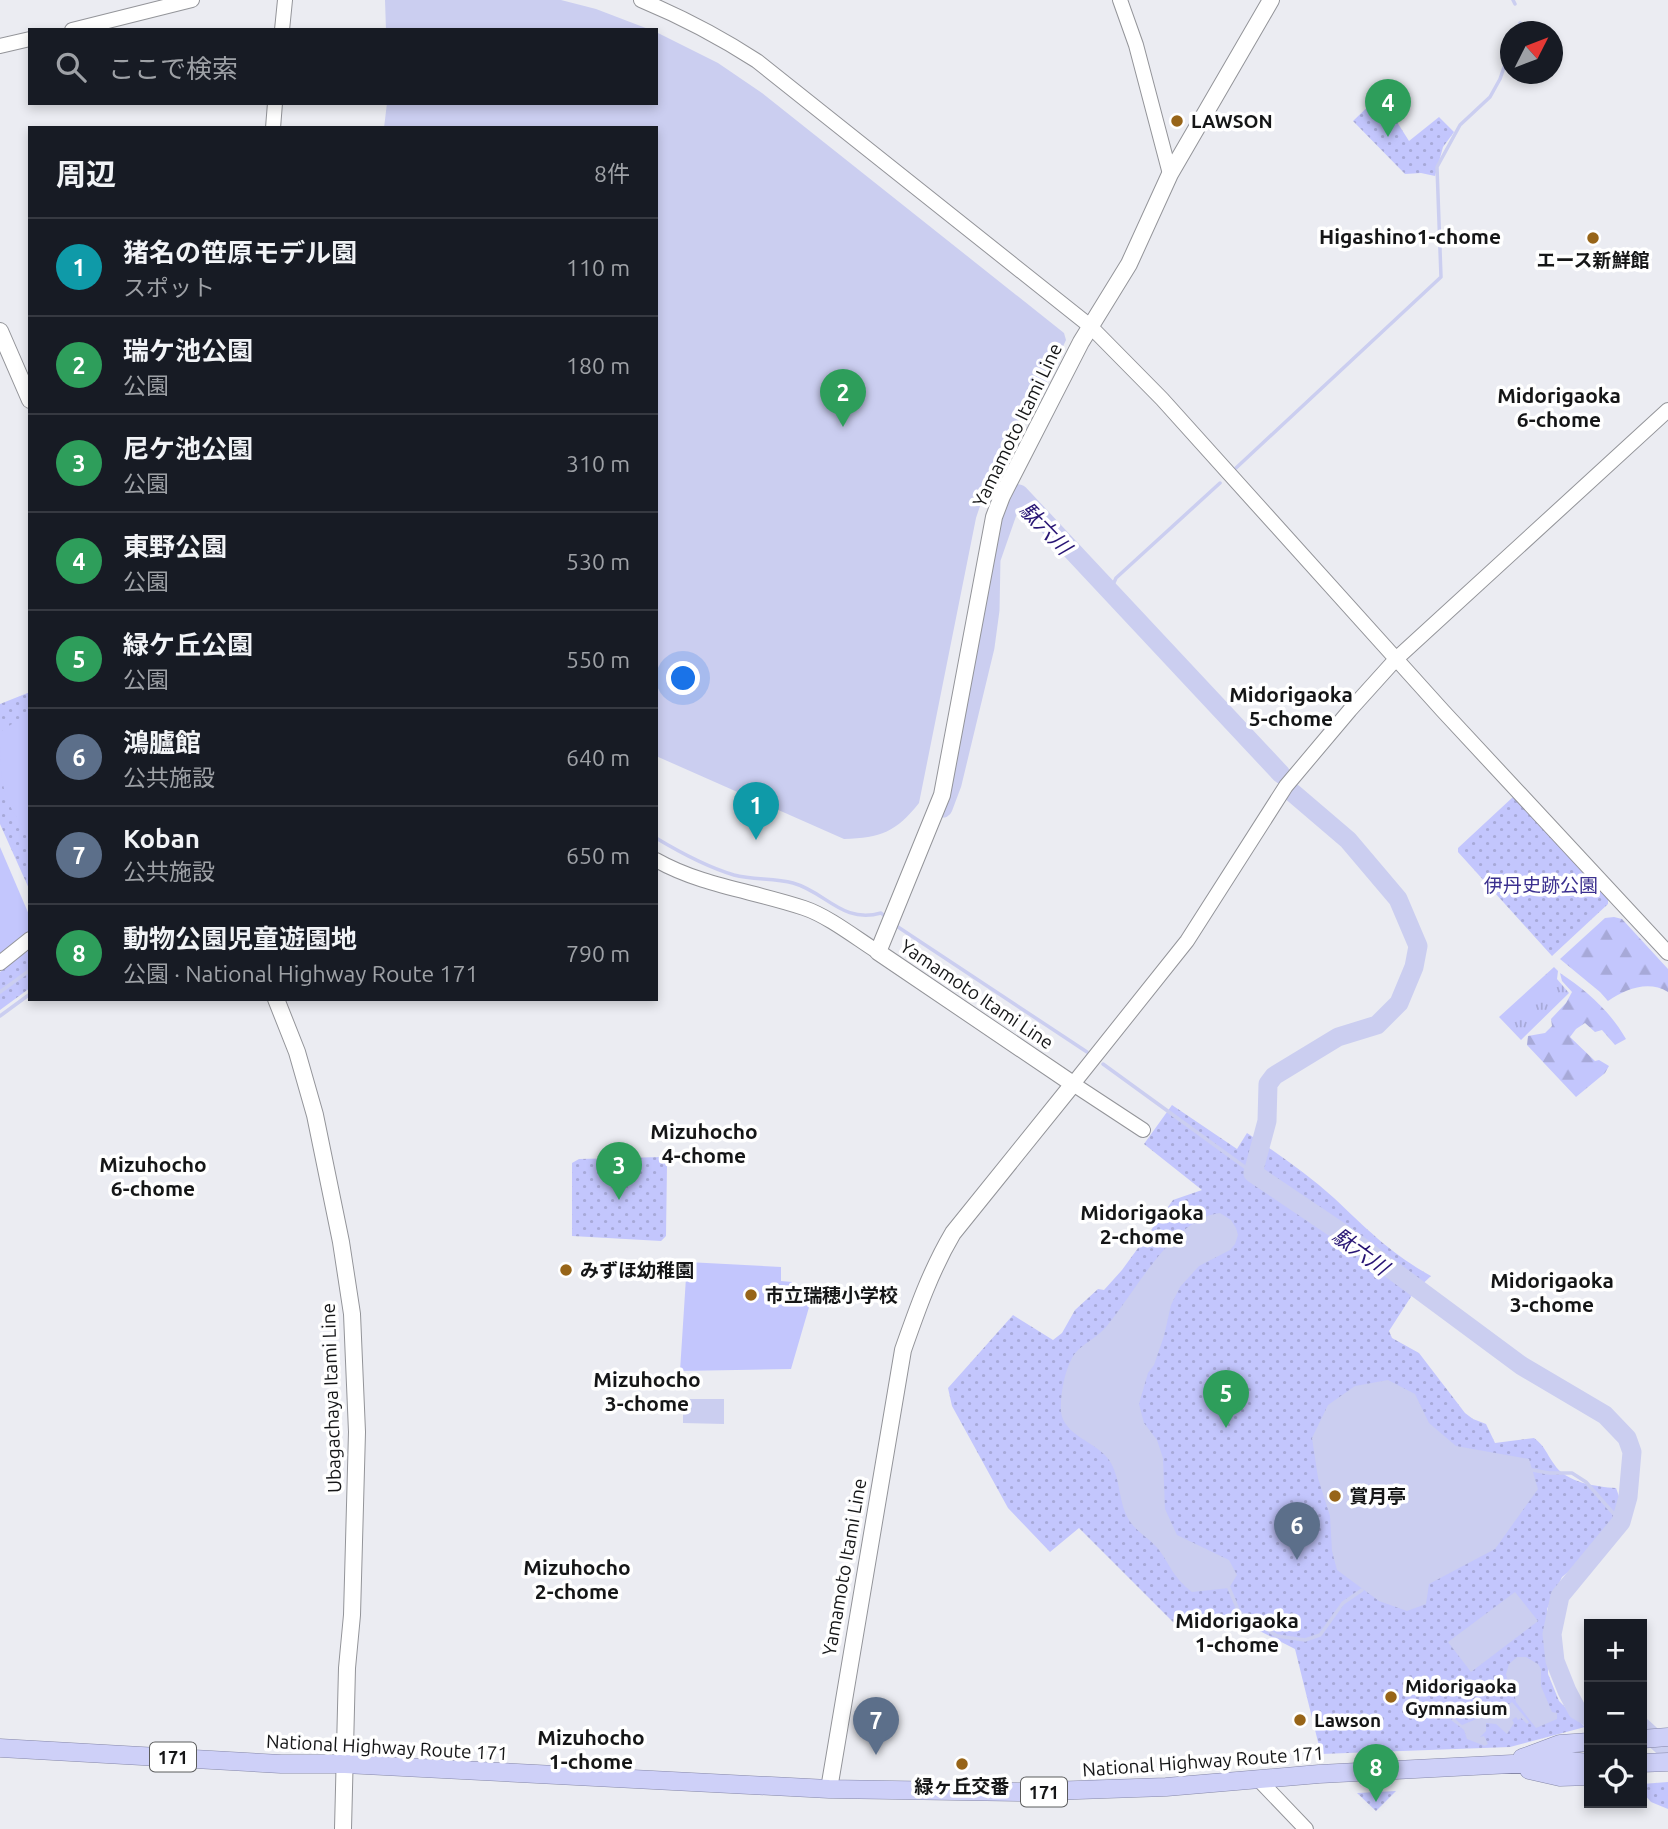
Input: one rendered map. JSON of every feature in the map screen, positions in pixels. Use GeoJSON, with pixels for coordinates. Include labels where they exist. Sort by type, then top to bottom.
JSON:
{"type":"FeatureCollection","features":[{"type":"Feature","properties":{"kind":"highway"},"geometry":{"type":"LineString","coordinates":[[1647,1739],[1667,1741]]}},
{"type":"Feature","properties":{"kind":"highway"},"geometry":{"type":"LineString","coordinates":[[1647,1747],[1667,1741]]}},
{"type":"Feature","properties":{"kind":"highway","name":"171"},"geometry":{"type":"LineString","coordinates":[[1505,1764],[1560,1744],[1584,1742]]}},
{"type":"Feature","properties":{"kind":"highway","name":"National Highway Route 171"},"geometry":{"type":"LineString","coordinates":[[0,1748],[281,1764],[345,1764],[830,1788],[1019,1792],[1166,1787],[1319,1774],[1505,1764],[1584,1763]]}},
{"type":"Feature","properties":{"kind":"highway","name":"National Highway Route 171"},"geometry":{"type":"LineString","coordinates":[[1569,1762],[1584,1758]]}},
{"type":"Feature","properties":{"kind":"highway"},"geometry":{"type":"LineString","coordinates":[[1647,1763],[1668,1762]]}},
{"type":"Feature","properties":{"kind":"highway","name":"171"},"geometry":{"type":"LineString","coordinates":[[1505,1764],[1560,1777],[1584,1776]]}},
{"type":"Feature","properties":{"kind":"highway"},"geometry":{"type":"LineString","coordinates":[[1647,1774],[1668,1773]]}},
{"type":"Feature","properties":{"kind":"main road","name":"Yamamoto Itami Line"},"geometry":{"type":"LineString","coordinates":[[830,1788],[903,1350],[924,1290],[953,1233],[1073,1084],[878,952],[942,795],[994,517],[1002,496],[1090,326],[1129,264],[1170,174],[1271,0]]}},
{"type":"Feature","properties":{"kind":"main road"},"geometry":{"type":"LineString","coordinates":[[0,331],[28,395]]}},
{"type":"Feature","properties":{"kind":"main road","name":"Ubagachaya Itami Line"},"geometry":{"type":"LineString","coordinates":[[277,1001],[315,1115],[341,1242],[352,1314],[357,1432],[345,1764]]}},
{"type":"Feature","properties":{"kind":"main road"},"geometry":{"type":"LineString","coordinates":[[343,1829],[345,1764]]}},
{"type":"Feature","properties":{"kind":"street"},"geometry":{"type":"LineString","coordinates":[[80,28],[191,0]]}},
{"type":"Feature","properties":{"kind":"street"},"geometry":{"type":"LineString","coordinates":[[282,28],[285,0]]}},
{"type":"Feature","properties":{"kind":"street"},"geometry":{"type":"LineString","coordinates":[[641,0],[701,27],[757,61],[1090,326],[1171,409],[1396,659],[1668,953]]}},
{"type":"Feature","properties":{"kind":"street"},"geometry":{"type":"LineString","coordinates":[[1119,0],[1136,45],[1170,174]]}},
{"type":"Feature","properties":{"kind":"street"},"geometry":{"type":"LineString","coordinates":[[0,46],[28,39]]}},
{"type":"Feature","properties":{"kind":"street"},"geometry":{"type":"LineString","coordinates":[[272,126],[275,105]]}},
{"type":"Feature","properties":{"kind":"street"},"geometry":{"type":"LineString","coordinates":[[1143,1130],[1073,1084],[1187,941],[1286,786],[1396,659],[1668,410]]}},
{"type":"Feature","properties":{"kind":"street"},"geometry":{"type":"LineString","coordinates":[[658,861],[689,876],[732,890],[772,897],[808,909],[878,952]]}},
{"type":"Feature","properties":{"kind":"street"},"geometry":{"type":"LineString","coordinates":[[0,963],[28,941]]}},
{"type":"Feature","properties":{"kind":"street"},"geometry":{"type":"LineString","coordinates":[[1259,1780],[1307,1829]]}},
{"type":"Feature","properties":{"kind":"green space"},"geometry":{"type":"Polygon","coordinates":[[[1380,95],[1409,141],[1439,117],[1454,132],[1443,147],[1435,176],[1405,174],[1353,121],[1380,95]]]}},
{"type":"Feature","properties":{"kind":"green space"},"geometry":{"type":"Polygon","coordinates":[[[28,693],[28,887],[0,824],[0,704],[28,693]]]}},
{"type":"Feature","properties":{"kind":"green space"},"geometry":{"type":"Polygon","coordinates":[[[28,713],[28,832],[7,799],[0,762],[0,732],[28,713]]]}},
{"type":"Feature","properties":{"kind":"green space","name":"伊丹史跡公園"},"geometry":{"type":"Polygon","coordinates":[[[1513,797],[1608,898],[1608,904],[1552,956],[1458,852],[1458,848],[1513,797]]]}},
{"type":"Feature","properties":{"kind":"green space"},"geometry":{"type":"Polygon","coordinates":[[[0,847],[28,912],[28,936],[0,957],[0,847]]]}},
{"type":"Feature","properties":{"kind":"green space"},"geometry":{"type":"Polygon","coordinates":[[[1605,918],[1622,919],[1668,969],[1668,992],[1645,986],[1622,993],[1608,1001],[1560,959],[1605,918]]]}},
{"type":"Feature","properties":{"kind":"green space"},"geometry":{"type":"Polygon","coordinates":[[[28,951],[28,989],[0,1010],[0,972],[28,951]]]}},
{"type":"Feature","properties":{"kind":"green space"},"geometry":{"type":"Polygon","coordinates":[[[1554,967],[1558,971],[1557,979],[1569,993],[1521,1040],[1499,1017],[1554,967]]]}},
{"type":"Feature","properties":{"kind":"green space"},"geometry":{"type":"Polygon","coordinates":[[[1560,973],[1597,1002],[1613,1019],[1626,1039],[1615,1045],[1602,1030],[1595,1032],[1585,1023],[1576,1029],[1570,1037],[1595,1061],[1599,1060],[1609,1066],[1605,1073],[1576,1097],[1527,1045],[1528,1036],[1545,1033],[1552,1026],[1551,1019],[1572,992],[1562,981],[1560,973]]]}},
{"type":"Feature","properties":{"kind":"green space"},"geometry":{"type":"Polygon","coordinates":[[[1172,1105],[1237,1149],[1247,1133],[1281,1156],[1334,1198],[1391,1250],[1431,1276],[1414,1292],[1389,1331],[1392,1338],[1419,1353],[1465,1413],[1486,1424],[1495,1443],[1534,1438],[1566,1475],[1590,1485],[1616,1488],[1621,1502],[1614,1521],[1590,1554],[1562,1577],[1547,1609],[1548,1674],[1559,1701],[1584,1727],[1510,1747],[1321,1754],[1295,1649],[1246,1624],[1176,1625],[1079,1528],[1050,1552],[1008,1508],[952,1406],[948,1388],[1013,1315],[1053,1340],[1062,1333],[1075,1310],[1098,1289],[1104,1290],[1122,1270],[1173,1200],[1202,1190],[1144,1144],[1172,1105]]]}},
{"type":"Feature","properties":{"kind":"green space"},"geometry":{"type":"Polygon","coordinates":[[[662,1157],[667,1165],[666,1236],[661,1241],[572,1236],[572,1163],[579,1159],[662,1157]]]}},
{"type":"Feature","properties":{"kind":"green space"},"geometry":{"type":"Polygon","coordinates":[[[687,1262],[781,1267],[781,1281],[792,1282],[792,1295],[812,1297],[791,1369],[680,1371],[687,1262]]]}},
{"type":"Feature","properties":{"kind":"green space"},"geometry":{"type":"Polygon","coordinates":[[[1668,1782],[1668,1809],[1647,1798],[1647,1784],[1668,1782]]]}},
{"type":"Feature","properties":{"kind":"green space"},"geometry":{"type":"Polygon","coordinates":[[[1396,1791],[1376,1811],[1357,1793],[1396,1791]]]}},
{"type":"Feature","properties":{"kind":"shaded area"},"geometry":{"type":"Polygon","coordinates":[[[385,0],[561,0],[596,9],[646,28],[386,28],[385,0]]]}},
{"type":"Feature","properties":{"kind":"shaded area"},"geometry":{"type":"Polygon","coordinates":[[[658,33],[718,63],[762,93],[1064,333],[1066,340],[1046,383],[1037,380],[983,497],[976,518],[919,803],[895,827],[878,835],[844,839],[658,757],[658,126],[384,126],[387,105],[658,105],[658,33]]]}},
{"type":"Feature","properties":{"kind":"shaded area"},"geometry":{"type":"Polygon","coordinates":[[[1220,1213],[1231,1220],[1236,1228],[1238,1235],[1235,1244],[1230,1250],[1199,1266],[1180,1287],[1171,1305],[1164,1336],[1154,1365],[1148,1373],[1139,1404],[1144,1423],[1157,1440],[1163,1458],[1165,1509],[1177,1535],[1229,1560],[1237,1575],[1229,1588],[1192,1592],[1177,1577],[1156,1546],[1129,1520],[1113,1467],[1104,1454],[1068,1427],[1061,1412],[1061,1399],[1066,1372],[1074,1355],[1106,1327],[1170,1243],[1202,1218],[1220,1213]]]}},
{"type":"Feature","properties":{"kind":"shaded area"},"geometry":{"type":"Polygon","coordinates":[[[1388,1380],[1415,1394],[1429,1423],[1456,1446],[1529,1459],[1538,1489],[1495,1549],[1429,1584],[1426,1604],[1407,1611],[1379,1601],[1337,1570],[1332,1551],[1330,1516],[1318,1478],[1312,1438],[1328,1405],[1355,1386],[1388,1380]]]}},
{"type":"Feature","properties":{"kind":"shaded area"},"geometry":{"type":"Polygon","coordinates":[[[683,1399],[724,1399],[724,1424],[683,1423],[683,1399]]]}},
{"type":"Feature","properties":{"kind":"shaded area"},"geometry":{"type":"Polygon","coordinates":[[[1515,1592],[1538,1621],[1471,1672],[1448,1642],[1515,1592]]]}},
{"type":"Feature","properties":{"kind":"shaded area"},"geometry":{"type":"Polygon","coordinates":[[[1517,1657],[1526,1657],[1538,1664],[1541,1669],[1541,1686],[1552,1712],[1557,1713],[1557,1719],[1536,1728],[1516,1702],[1506,1674],[1509,1664],[1517,1657]]]}},
{"type":"Feature","properties":{"kind":"shaded area"},"geometry":{"type":"Polygon","coordinates":[[[1512,1702],[1529,1722],[1527,1724],[1516,1717],[1512,1720],[1514,1723],[1507,1734],[1496,1724],[1486,1723],[1486,1731],[1480,1737],[1484,1736],[1488,1744],[1485,1746],[1467,1739],[1464,1730],[1451,1720],[1454,1718],[1462,1725],[1479,1718],[1479,1711],[1488,1710],[1493,1714],[1497,1710],[1502,1714],[1511,1708],[1508,1705],[1512,1702]]]}},
{"type":"Feature","properties":{"kind":"waterway"},"geometry":{"type":"LineString","coordinates":[[1513,0],[1515,4]]}},
{"type":"Feature","properties":{"kind":"waterway"},"geometry":{"type":"LineString","coordinates":[[1236,468],[1441,277],[1437,167],[1460,125],[1490,97],[1500,79]]}},
{"type":"Feature","properties":{"kind":"waterway"},"geometry":{"type":"LineString","coordinates":[[1113,595],[1112,587],[1116,578],[1220,483]]}},
{"type":"Feature","properties":{"kind":"waterway","name":"駄六川"},"geometry":{"type":"LineString","coordinates":[[943,808],[952,784],[985,647],[990,610],[991,559],[1014,493],[1019,494],[1281,774]]}},
{"type":"Feature","properties":{"kind":"waterway","name":"駄六川"},"geometry":{"type":"LineString","coordinates":[[1293,793],[1348,840],[1398,899],[1418,946],[1414,967],[1399,1003],[1377,1025],[1338,1037],[1274,1076],[1268,1084],[1267,1121],[1253,1173],[1345,1235],[1522,1366],[1605,1415],[1627,1438],[1632,1452],[1628,1497],[1621,1522],[1560,1596],[1552,1634],[1555,1661],[1577,1710],[1584,1714]]}},
{"type":"Feature","properties":{"kind":"waterway"},"geometry":{"type":"LineString","coordinates":[[658,839],[724,872],[741,877],[793,883],[805,887],[845,911],[867,915],[881,913],[887,918]]}},
{"type":"Feature","properties":{"kind":"waterway"},"geometry":{"type":"LineString","coordinates":[[895,925],[1087,1052]]}},
{"type":"Feature","properties":{"kind":"waterway"},"geometry":{"type":"LineString","coordinates":[[0,992],[28,971]]}},
{"type":"Feature","properties":{"kind":"waterway"},"geometry":{"type":"LineString","coordinates":[[0,1016],[28,995]]}},
{"type":"Feature","properties":{"kind":"waterway"},"geometry":{"type":"LineString","coordinates":[[1103,1064],[1253,1173]]}},
{"type":"Feature","properties":{"kind":"waterway"},"geometry":{"type":"LineString","coordinates":[[1532,1470],[1572,1473],[1586,1482],[1621,1522]]}},
{"type":"Feature","properties":{"kind":"waterway"},"geometry":{"type":"LineString","coordinates":[[1229,1588],[1239,1612],[1277,1636],[1305,1640],[1320,1635],[1343,1603],[1362,1590]]}},
{"type":"Feature","properties":{"kind":"waterway","name":"駄六川"},"geometry":{"type":"LineString","coordinates":[[1647,1732],[1668,1751]]}},
{"type":"Feature","properties":{"kind":"place","name":"LAWSON"},"geometry":{"type":"Point","coordinates":[1177,121]}},
{"type":"Feature","properties":{"kind":"place","name":"東野公園"},"geometry":{"type":"Point","coordinates":[1388,137]}},
{"type":"Feature","properties":{"kind":"place","name":"エース新鮮館"},"geometry":{"type":"Point","coordinates":[1593,238]}},
{"type":"Feature","properties":{"kind":"place","name":"瑞ケ池公園"},"geometry":{"type":"Point","coordinates":[843,427]}},
{"type":"Feature","properties":{"kind":"place","name":"猪名の笹原モデル園"},"geometry":{"type":"Point","coordinates":[756,840]}},
{"type":"Feature","properties":{"kind":"place","name":"尼ケ池公園"},"geometry":{"type":"Point","coordinates":[619,1200]}},
{"type":"Feature","properties":{"kind":"place","name":"みずほ幼稚園"},"geometry":{"type":"Point","coordinates":[566,1270]}},
{"type":"Feature","properties":{"kind":"place","name":"市立瑞穂小学校"},"geometry":{"type":"Point","coordinates":[751,1295]}},
{"type":"Feature","properties":{"kind":"place","name":"緑ケ丘公園"},"geometry":{"type":"Point","coordinates":[1226,1428]}},
{"type":"Feature","properties":{"kind":"place","name":"賞月亭"},"geometry":{"type":"Point","coordinates":[1335,1496]}},
{"type":"Feature","properties":{"kind":"place","name":"鴻臚館"},"geometry":{"type":"Point","coordinates":[1297,1560]}},
{"type":"Feature","properties":{"kind":"place","name":"Midorigaoka Gymnasium"},"geometry":{"type":"Point","coordinates":[1391,1697]}},
{"type":"Feature","properties":{"kind":"place","name":"Lawson"},"geometry":{"type":"Point","coordinates":[1300,1720]}},
{"type":"Feature","properties":{"kind":"place","name":"Koban"},"geometry":{"type":"Point","coordinates":[876,1755]}},
{"type":"Feature","properties":{"kind":"place","name":"緑ヶ丘交番"},"geometry":{"type":"Point","coordinates":[962,1764]}},
{"type":"Feature","properties":{"kind":"place","name":"動物公園児童遊園地"},"geometry":{"type":"Point","coordinates":[1376,1802]}},
{"type":"Feature","properties":{"kind":"district","name":"Higashino1-chome"},"geometry":{"type":"Point","coordinates":[1410,236]}},
{"type":"Feature","properties":{"kind":"district","name":"Midorigaoka 6-chome"},"geometry":{"type":"Point","coordinates":[1559,407]}},
{"type":"Feature","properties":{"kind":"district","name":"Midorigaoka 5-chome"},"geometry":{"type":"Point","coordinates":[1291,706]}},
{"type":"Feature","properties":{"kind":"district","name":"Mizuhocho 4-chome"},"geometry":{"type":"Point","coordinates":[704,1143]}},
{"type":"Feature","properties":{"kind":"district","name":"Mizuhocho 6-chome"},"geometry":{"type":"Point","coordinates":[153,1176]}},
{"type":"Feature","properties":{"kind":"district","name":"Midorigaoka 2-chome"},"geometry":{"type":"Point","coordinates":[1142,1224]}},
{"type":"Feature","properties":{"kind":"district","name":"Midorigaoka 3-chome"},"geometry":{"type":"Point","coordinates":[1552,1292]}},
{"type":"Feature","properties":{"kind":"district","name":"Mizuhocho 3-chome"},"geometry":{"type":"Point","coordinates":[647,1391]}},
{"type":"Feature","properties":{"kind":"district","name":"Mizuhocho 2-chome"},"geometry":{"type":"Point","coordinates":[577,1579]}},
{"type":"Feature","properties":{"kind":"district","name":"Midorigaoka 1-chome"},"geometry":{"type":"Point","coordinates":[1237,1632]}},
{"type":"Feature","properties":{"kind":"district","name":"Mizuhocho 1-chome"},"geometry":{"type":"Point","coordinates":[591,1749]}}]}
